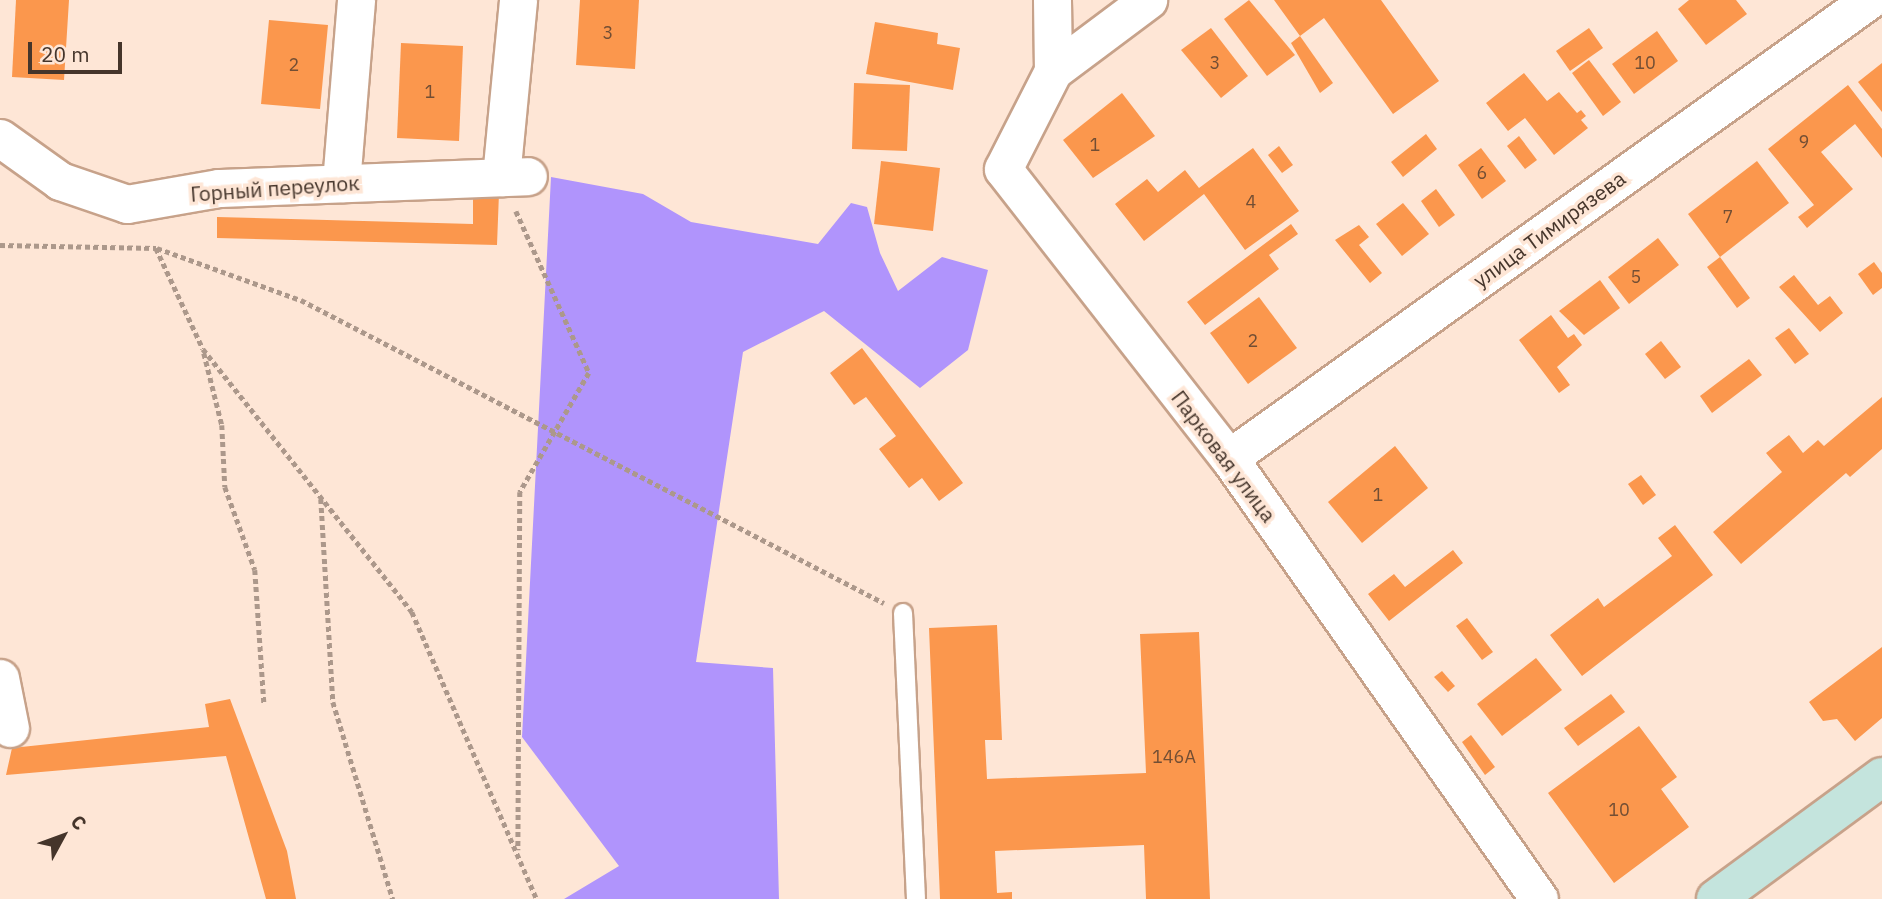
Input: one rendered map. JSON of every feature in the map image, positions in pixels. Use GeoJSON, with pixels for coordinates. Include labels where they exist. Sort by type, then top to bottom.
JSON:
{"type":"FeatureCollection","features":[{"type":"Feature","properties":{"kind":"main road"},"geometry":{"type":"LineString","coordinates":[[1716,899],[1882,777]]}},
{"type":"Feature","properties":{"kind":"street"},"geometry":{"type":"LineString","coordinates":[[341,183],[356,0]]}},
{"type":"Feature","properties":{"kind":"street"},"geometry":{"type":"LineString","coordinates":[[514,176],[518,0]]}},
{"type":"Feature","properties":{"kind":"street","name":"Парковая улица"},"geometry":{"type":"LineString","coordinates":[[1052,0],[1054,71],[1003,169],[1229,458],[1539,899]]}},
{"type":"Feature","properties":{"kind":"street"},"geometry":{"type":"LineString","coordinates":[[1054,71],[1148,0]]}},
{"type":"Feature","properties":{"kind":"street","name":"улица Тимирязева"},"geometry":{"type":"LineString","coordinates":[[1229,458],[1869,0]]}},
{"type":"Feature","properties":{"kind":"street","name":"Горный переулок"},"geometry":{"type":"LineString","coordinates":[[0,138],[61,181],[127,204],[219,188],[514,176]]}},
{"type":"Feature","properties":{"kind":"street"},"geometry":{"type":"LineString","coordinates":[[0,678],[10,728]]}},
{"type":"Feature","properties":{"kind":"lane"},"geometry":{"type":"LineString","coordinates":[[903,613],[916,899]]}},
{"type":"Feature","properties":{"kind":"path"},"geometry":{"type":"LineString","coordinates":[[514,176],[590,373],[520,492],[518,855]]}},
{"type":"Feature","properties":{"kind":"path"},"geometry":{"type":"LineString","coordinates":[[0,245],[156,248],[301,300],[556,430],[903,613]]}},
{"type":"Feature","properties":{"kind":"path"},"geometry":{"type":"LineString","coordinates":[[156,248],[203,349],[222,425],[225,487],[255,570],[264,703]]}},
{"type":"Feature","properties":{"kind":"path"},"geometry":{"type":"LineString","coordinates":[[203,349],[412,612],[537,899]]}},
{"type":"Feature","properties":{"kind":"path"},"geometry":{"type":"LineString","coordinates":[[321,498],[333,702],[393,899]]}},
{"type":"Feature","properties":{"kind":"shaded area"},"geometry":{"type":"Polygon","coordinates":[[[551,177],[643,194],[691,222],[818,244],[851,203],[867,207],[880,253],[898,291],[942,257],[988,270],[968,350],[920,388],[824,311],[743,352],[696,662],[773,668],[779,899],[564,899],[619,866],[522,737],[551,177]]]}},
{"type":"Feature","properties":{"kind":"building"},"geometry":{"type":"Polygon","coordinates":[[[16,0],[69,0],[64,80],[12,77],[16,0]]]}},
{"type":"Feature","properties":{"kind":"building"},"geometry":{"type":"Polygon","coordinates":[[[580,0],[639,0],[635,69],[576,65],[580,0]]]}},
{"type":"Feature","properties":{"kind":"building"},"geometry":{"type":"Polygon","coordinates":[[[1249,0],[1295,55],[1267,76],[1224,19],[1249,0]]]}},
{"type":"Feature","properties":{"kind":"building"},"geometry":{"type":"Polygon","coordinates":[[[1274,0],[1381,0],[1439,81],[1393,114],[1324,18],[1300,36],[1274,0]]]}},
{"type":"Feature","properties":{"kind":"building"},"geometry":{"type":"Polygon","coordinates":[[[1689,0],[1736,0],[1747,14],[1706,45],[1678,9],[1689,0]]]}},
{"type":"Feature","properties":{"kind":"building"},"geometry":{"type":"Polygon","coordinates":[[[269,20],[328,25],[320,109],[261,104],[269,20]]]}},
{"type":"Feature","properties":{"kind":"building"},"geometry":{"type":"Polygon","coordinates":[[[875,22],[938,33],[937,44],[960,48],[953,90],[866,74],[875,22]]]}},
{"type":"Feature","properties":{"kind":"building"},"geometry":{"type":"Polygon","coordinates":[[[1211,28],[1248,76],[1221,98],[1181,50],[1211,28]]]}},
{"type":"Feature","properties":{"kind":"building"},"geometry":{"type":"Polygon","coordinates":[[[1589,28],[1603,48],[1570,71],[1556,51],[1589,28]]]}},
{"type":"Feature","properties":{"kind":"building"},"geometry":{"type":"Polygon","coordinates":[[[1657,31],[1678,61],[1634,94],[1612,64],[1657,31]]]}},
{"type":"Feature","properties":{"kind":"building"},"geometry":{"type":"Polygon","coordinates":[[[1300,36],[1333,83],[1320,93],[1291,43],[1300,36]]]}},
{"type":"Feature","properties":{"kind":"building"},"geometry":{"type":"Polygon","coordinates":[[[401,43],[463,46],[459,141],[397,138],[401,43]]]}},
{"type":"Feature","properties":{"kind":"building"},"geometry":{"type":"Polygon","coordinates":[[[1589,60],[1621,102],[1603,116],[1572,73],[1589,60]]]}},
{"type":"Feature","properties":{"kind":"building"},"geometry":{"type":"Polygon","coordinates":[[[1882,63],[1882,112],[1858,82],[1882,63]]]}},
{"type":"Feature","properties":{"kind":"building"},"geometry":{"type":"Polygon","coordinates":[[[1524,73],[1547,101],[1559,92],[1577,113],[1581,110],[1586,116],[1581,120],[1588,128],[1554,155],[1525,118],[1508,131],[1486,103],[1524,73]]]}},
{"type":"Feature","properties":{"kind":"building"},"geometry":{"type":"Polygon","coordinates":[[[854,83],[910,85],[907,151],[852,149],[854,83]]]}},
{"type":"Feature","properties":{"kind":"building"},"geometry":{"type":"Polygon","coordinates":[[[1848,85],[1882,129],[1882,158],[1855,124],[1821,152],[1853,189],[1807,228],[1798,217],[1814,205],[1768,149],[1848,85]]]}},
{"type":"Feature","properties":{"kind":"building"},"geometry":{"type":"Polygon","coordinates":[[[1122,93],[1155,136],[1093,178],[1063,140],[1122,93]]]}},
{"type":"Feature","properties":{"kind":"building"},"geometry":{"type":"Polygon","coordinates":[[[1426,134],[1437,149],[1403,177],[1391,162],[1426,134]]]}},
{"type":"Feature","properties":{"kind":"building"},"geometry":{"type":"Polygon","coordinates":[[[1519,136],[1537,160],[1525,169],[1507,146],[1519,136]]]}},
{"type":"Feature","properties":{"kind":"building"},"geometry":{"type":"Polygon","coordinates":[[[1279,146],[1293,165],[1282,173],[1268,155],[1279,146]]]}},
{"type":"Feature","properties":{"kind":"building"},"geometry":{"type":"Polygon","coordinates":[[[1253,148],[1299,211],[1245,250],[1204,194],[1144,241],[1115,204],[1147,179],[1158,192],[1185,170],[1199,188],[1253,148]]]}},
{"type":"Feature","properties":{"kind":"building"},"geometry":{"type":"Polygon","coordinates":[[[1481,148],[1506,181],[1482,199],[1458,165],[1481,148]]]}},
{"type":"Feature","properties":{"kind":"building"},"geometry":{"type":"Polygon","coordinates":[[[881,161],[940,168],[933,231],[874,224],[881,161]]]}},
{"type":"Feature","properties":{"kind":"building"},"geometry":{"type":"Polygon","coordinates":[[[1757,161],[1789,203],[1720,257],[1688,214],[1757,161]]]}},
{"type":"Feature","properties":{"kind":"building"},"geometry":{"type":"Polygon","coordinates":[[[1436,189],[1455,215],[1439,227],[1421,201],[1436,189]]]}},
{"type":"Feature","properties":{"kind":"building"},"geometry":{"type":"Polygon","coordinates":[[[473,192],[499,193],[497,245],[217,238],[217,217],[473,224],[473,192]]]}},
{"type":"Feature","properties":{"kind":"building"},"geometry":{"type":"Polygon","coordinates":[[[1403,203],[1429,234],[1402,256],[1376,224],[1403,203]]]}},
{"type":"Feature","properties":{"kind":"building"},"geometry":{"type":"Polygon","coordinates":[[[1291,224],[1298,234],[1269,255],[1279,269],[1205,325],[1187,302],[1291,224]]]}},
{"type":"Feature","properties":{"kind":"building"},"geometry":{"type":"Polygon","coordinates":[[[1359,225],[1369,237],[1359,245],[1382,273],[1370,283],[1335,240],[1359,225]]]}},
{"type":"Feature","properties":{"kind":"building"},"geometry":{"type":"Polygon","coordinates":[[[1658,238],[1679,265],[1629,304],[1608,277],[1658,238]]]}},
{"type":"Feature","properties":{"kind":"building"},"geometry":{"type":"Polygon","coordinates":[[[1720,257],[1750,298],[1737,308],[1707,267],[1720,257]]]}},
{"type":"Feature","properties":{"kind":"building"},"geometry":{"type":"Polygon","coordinates":[[[1874,262],[1882,273],[1882,288],[1873,295],[1858,274],[1874,262]]]}},
{"type":"Feature","properties":{"kind":"building"},"geometry":{"type":"Polygon","coordinates":[[[1794,275],[1818,305],[1830,296],[1843,313],[1820,332],[1779,287],[1794,275]]]}},
{"type":"Feature","properties":{"kind":"building"},"geometry":{"type":"Polygon","coordinates":[[[1600,280],[1620,308],[1584,335],[1559,311],[1600,280]]]}},
{"type":"Feature","properties":{"kind":"building"},"geometry":{"type":"Polygon","coordinates":[[[1259,297],[1297,348],[1248,384],[1210,333],[1259,297]]]}},
{"type":"Feature","properties":{"kind":"building"},"geometry":{"type":"Polygon","coordinates":[[[1551,315],[1568,338],[1574,334],[1582,345],[1557,367],[1570,385],[1559,393],[1519,340],[1551,315]]]}},
{"type":"Feature","properties":{"kind":"building"},"geometry":{"type":"Polygon","coordinates":[[[1789,328],[1809,354],[1795,364],[1775,338],[1789,328]]]}},
{"type":"Feature","properties":{"kind":"building"},"geometry":{"type":"Polygon","coordinates":[[[1661,341],[1681,367],[1665,379],[1645,354],[1661,341]]]}},
{"type":"Feature","properties":{"kind":"building"},"geometry":{"type":"Polygon","coordinates":[[[862,348],[963,483],[939,501],[922,478],[909,488],[879,449],[896,436],[866,397],[854,405],[830,373],[862,348]]]}},
{"type":"Feature","properties":{"kind":"building"},"geometry":{"type":"Polygon","coordinates":[[[1749,359],[1762,375],[1712,413],[1700,396],[1749,359]]]}},
{"type":"Feature","properties":{"kind":"building"},"geometry":{"type":"Polygon","coordinates":[[[1882,397],[1882,449],[1850,477],[1846,473],[1741,564],[1713,532],[1782,472],[1766,453],[1789,435],[1803,453],[1818,440],[1824,446],[1882,397]]]}},
{"type":"Feature","properties":{"kind":"building"},"geometry":{"type":"Polygon","coordinates":[[[1395,446],[1428,488],[1362,543],[1328,502],[1395,446]]]}},
{"type":"Feature","properties":{"kind":"building"},"geometry":{"type":"Polygon","coordinates":[[[1641,475],[1656,495],[1643,505],[1628,484],[1641,475]]]}},
{"type":"Feature","properties":{"kind":"building"},"geometry":{"type":"Polygon","coordinates":[[[1675,525],[1713,575],[1582,676],[1550,635],[1598,598],[1604,607],[1672,556],[1658,538],[1675,525]]]}},
{"type":"Feature","properties":{"kind":"building"},"geometry":{"type":"Polygon","coordinates":[[[1453,550],[1463,563],[1389,621],[1368,594],[1394,574],[1405,587],[1453,550]]]}},
{"type":"Feature","properties":{"kind":"building"},"geometry":{"type":"Polygon","coordinates":[[[1467,618],[1493,652],[1482,660],[1456,626],[1467,618]]]}},
{"type":"Feature","properties":{"kind":"building"},"geometry":{"type":"Polygon","coordinates":[[[997,625],[1002,740],[985,740],[987,779],[1146,773],[1140,634],[1199,632],[1210,899],[1146,899],[1144,845],[995,851],[997,893],[1012,892],[1012,899],[940,899],[929,628],[997,625]]]}},
{"type":"Feature","properties":{"kind":"building"},"geometry":{"type":"Polygon","coordinates":[[[1882,647],[1882,718],[1855,741],[1837,719],[1823,721],[1809,702],[1882,647]]]}},
{"type":"Feature","properties":{"kind":"building"},"geometry":{"type":"Polygon","coordinates":[[[1536,658],[1562,690],[1502,736],[1477,704],[1536,658]]]}},
{"type":"Feature","properties":{"kind":"building"},"geometry":{"type":"Polygon","coordinates":[[[1442,671],[1455,686],[1448,692],[1434,677],[1442,671]]]}},
{"type":"Feature","properties":{"kind":"building"},"geometry":{"type":"Polygon","coordinates":[[[1611,694],[1625,712],[1578,746],[1564,728],[1611,694]]]}},
{"type":"Feature","properties":{"kind":"building"},"geometry":{"type":"Polygon","coordinates":[[[230,699],[287,851],[296,899],[266,899],[226,756],[6,775],[12,748],[209,727],[205,704],[230,699]]]}},
{"type":"Feature","properties":{"kind":"building"},"geometry":{"type":"Polygon","coordinates":[[[1639,726],[1677,777],[1661,789],[1689,827],[1614,883],[1548,793],[1639,726]]]}},
{"type":"Feature","properties":{"kind":"building"},"geometry":{"type":"Polygon","coordinates":[[[1471,735],[1495,767],[1485,775],[1462,742],[1471,735]]]}}]}
